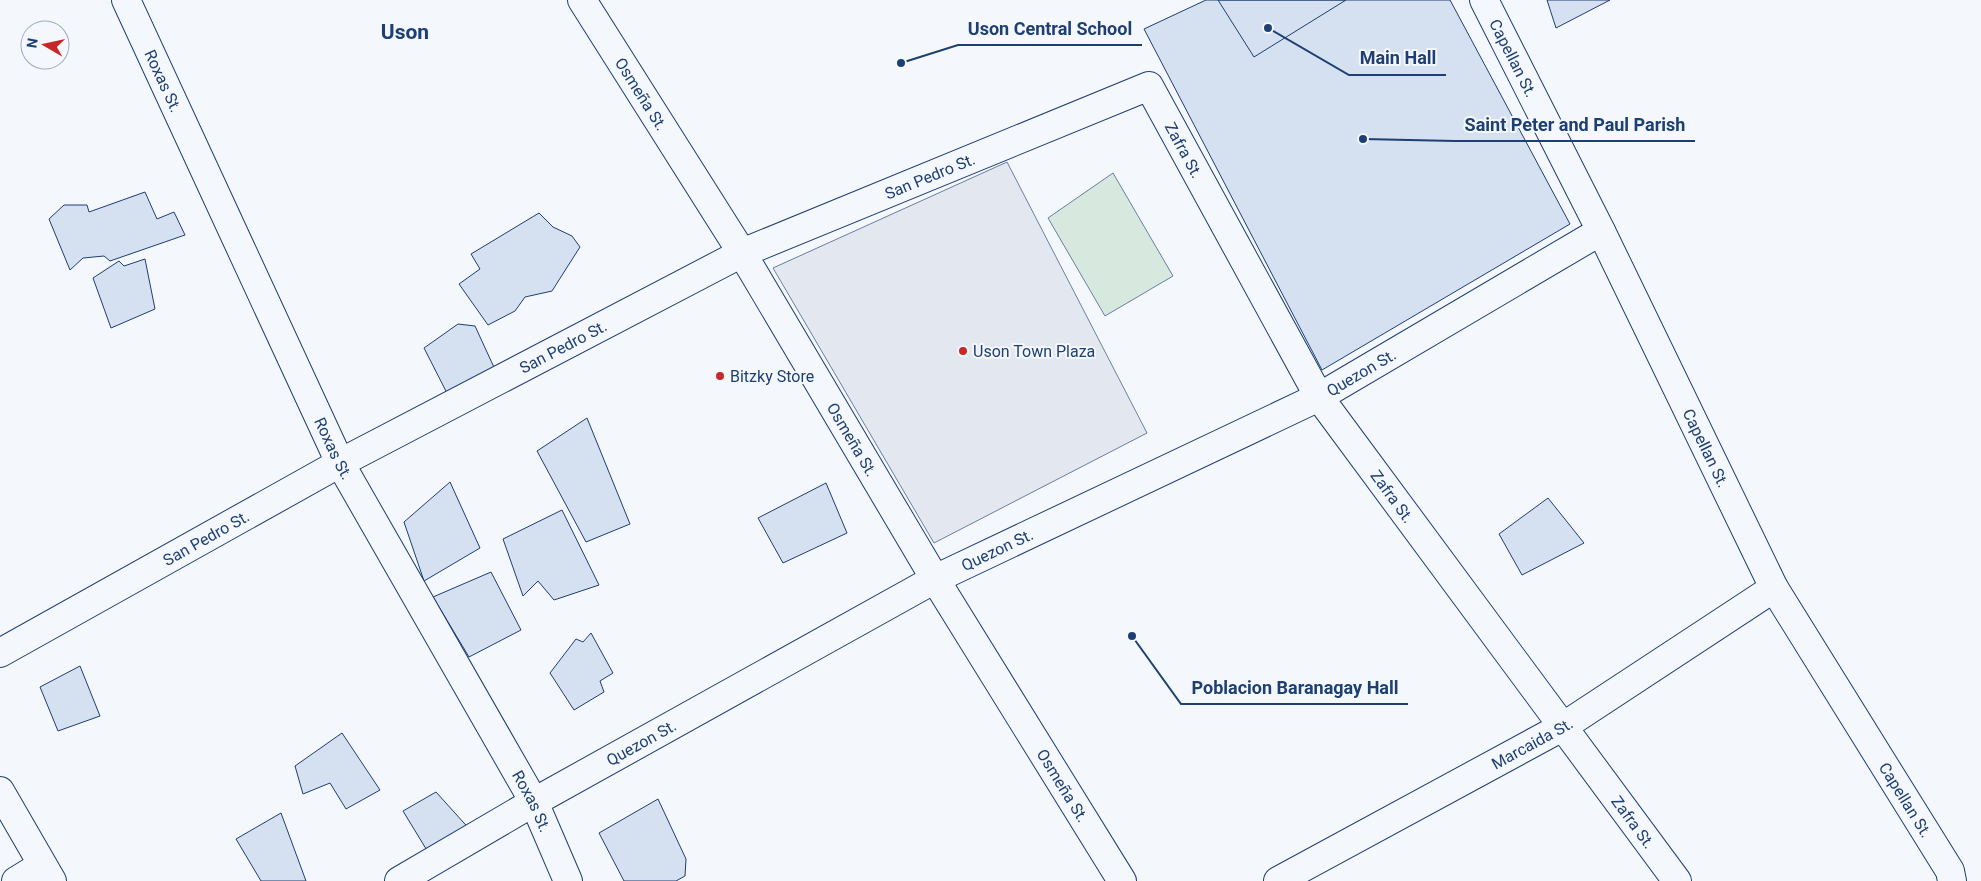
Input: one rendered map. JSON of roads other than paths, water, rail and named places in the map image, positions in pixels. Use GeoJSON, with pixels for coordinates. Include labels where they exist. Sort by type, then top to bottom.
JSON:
{"type":"FeatureCollection","features":[{"type":"Feature","properties":{"kind":"street","name":"Roxas St."},"geometry":{"type":"LineString","coordinates":[[126,0],[340,463],[534,802],[568,881]]}},
{"type":"Feature","properties":{"kind":"street","name":"Osmeña St."},"geometry":{"type":"LineString","coordinates":[[582,0],[742,253],[935,579],[1122,881]]}},
{"type":"Feature","properties":{"kind":"street","name":"Capellan St."},"geometry":{"type":"LineString","coordinates":[[1484,0],[1601,231],[1774,588],[1950,871],[1952,881]]}},
{"type":"Feature","properties":{"kind":"street","name":"San Pedro St."},"geometry":{"type":"LineString","coordinates":[[0,653],[340,463],[742,253],[1149,86]]}},
{"type":"Feature","properties":{"kind":"street","name":"Zafra St."},"geometry":{"type":"LineString","coordinates":[[1149,86],[1319,397],[1677,881]]}},
{"type":"Feature","properties":{"kind":"street","name":"Quezon St."},"geometry":{"type":"LineString","coordinates":[[399,881],[534,802],[935,579],[1319,397],[1601,231]]}},
{"type":"Feature","properties":{"kind":"street","name":"Marcaida St."},"geometry":{"type":"LineString","coordinates":[[1278,881],[1564,726],[1774,588]]}},
{"type":"Feature","properties":{"kind":"street"},"geometry":{"type":"LineString","coordinates":[[0,791],[47,873],[16,881]]}},
{"type":"Feature","properties":{"kind":"place","name":"Main Hall"},"geometry":{"type":"Point","coordinates":[1268,28]}},
{"type":"Feature","properties":{"kind":"place","name":"Uson Central School"},"geometry":{"type":"Point","coordinates":[901,63]}},
{"type":"Feature","properties":{"kind":"place","name":"Saint Peter and Paul Parish"},"geometry":{"type":"Point","coordinates":[1363,139]}},
{"type":"Feature","properties":{"kind":"place","name":"Uson Town Plaza"},"geometry":{"type":"Point","coordinates":[963,351]}},
{"type":"Feature","properties":{"kind":"place","name":"Bitzky Store"},"geometry":{"type":"Point","coordinates":[720,376]}},
{"type":"Feature","properties":{"kind":"place","name":"Poblacion Baranagay Hall"},"geometry":{"type":"Point","coordinates":[1132,636]}},
{"type":"Feature","properties":{"kind":"district","name":"Uson"},"geometry":{"type":"Point","coordinates":[405,32]}}]}
